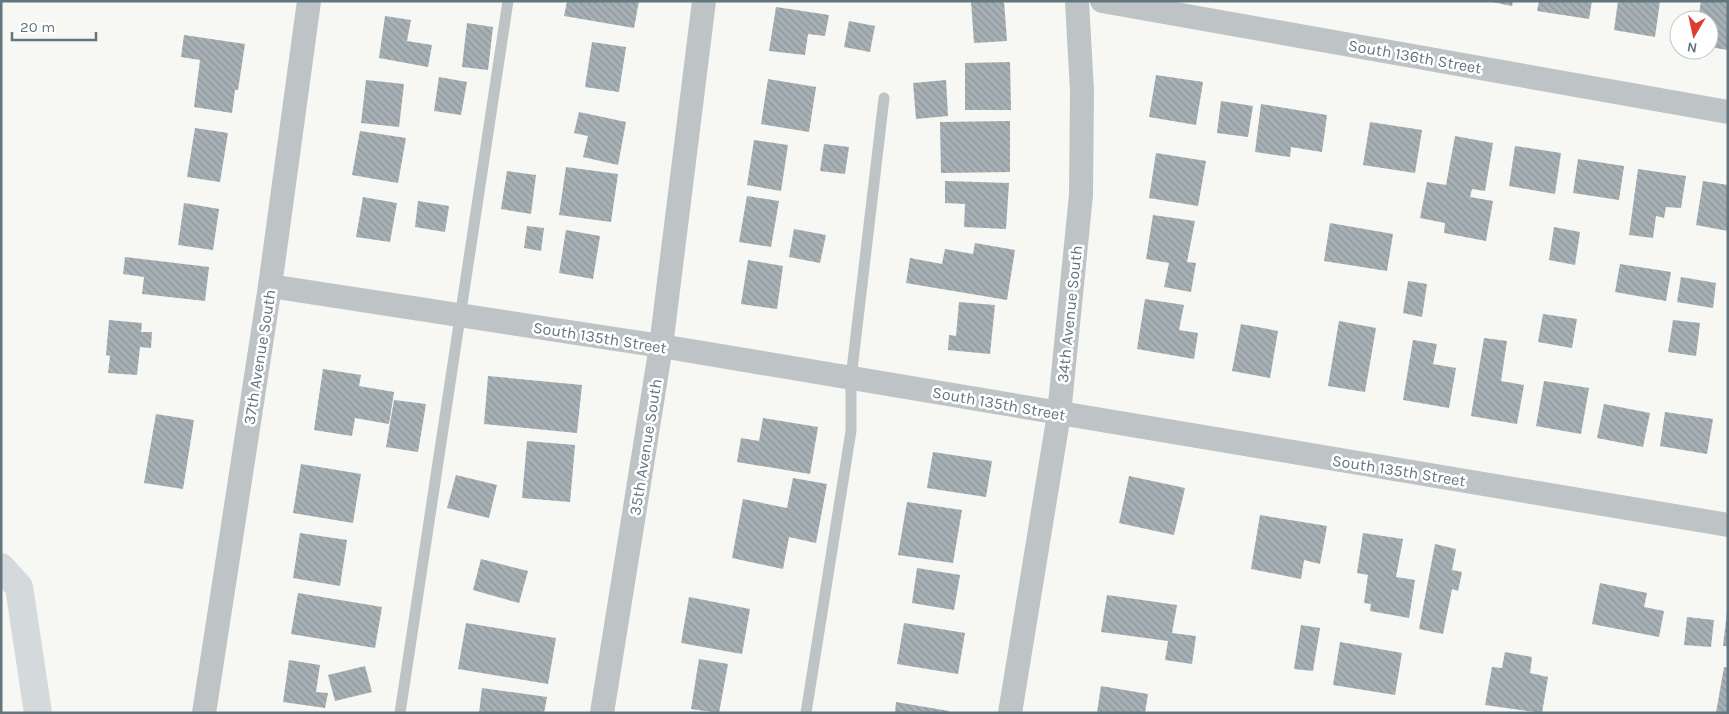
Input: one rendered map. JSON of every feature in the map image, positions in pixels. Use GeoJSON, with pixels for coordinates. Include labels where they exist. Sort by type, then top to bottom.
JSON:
{"type":"FeatureCollection","features":[{"type":"Feature","properties":{"kind":"main road"},"geometry":{"type":"LineString","coordinates":[[1,567],[19,587],[38,713]]}},
{"type":"Feature","properties":{"kind":"street","name":"37th Avenue South"},"geometry":{"type":"LineString","coordinates":[[204,713],[270,286],[309,1]]}},
{"type":"Feature","properties":{"kind":"street","name":"35th Avenue South"},"geometry":{"type":"LineString","coordinates":[[602,713],[661,346],[704,1]]}},
{"type":"Feature","properties":{"kind":"street","name":"34th Avenue South"},"geometry":{"type":"LineString","coordinates":[[1010,713],[1059,414],[1081,195],[1082,91],[1077,1]]}},
{"type":"Feature","properties":{"kind":"street","name":"South 136th Street"},"geometry":{"type":"LineString","coordinates":[[1102,1],[1728,112]]}},
{"type":"Feature","properties":{"kind":"street","name":"South 135th Street"},"geometry":{"type":"LineString","coordinates":[[270,286],[661,346],[1728,525]]}},
{"type":"Feature","properties":{"kind":"lane"},"geometry":{"type":"LineString","coordinates":[[400,713],[508,1]]}},
{"type":"Feature","properties":{"kind":"lane"},"geometry":{"type":"LineString","coordinates":[[806,713],[851,431],[851,378],[884,98]]}},
{"type":"Feature","properties":{"kind":"building"},"geometry":{"type":"Polygon","coordinates":[[[567,1],[639,1],[634,28],[564,16],[567,1]]]}},
{"type":"Feature","properties":{"kind":"building"},"geometry":{"type":"Polygon","coordinates":[[[971,1],[1004,1],[1007,41],[974,43],[971,1]]]}},
{"type":"Feature","properties":{"kind":"building"},"geometry":{"type":"Polygon","coordinates":[[[1487,1],[1513,1],[1512,6],[1487,1]]]}},
{"type":"Feature","properties":{"kind":"building"},"geometry":{"type":"Polygon","coordinates":[[[1539,1],[1592,1],[1589,19],[1537,11],[1539,1]]]}},
{"type":"Feature","properties":{"kind":"building"},"geometry":{"type":"Polygon","coordinates":[[[1618,1],[1660,1],[1655,37],[1614,30],[1618,1]]]}},
{"type":"Feature","properties":{"kind":"building"},"geometry":{"type":"Polygon","coordinates":[[[1701,1],[1728,2],[1728,50],[1719,49],[1719,10],[1700,10],[1701,1]]]}},
{"type":"Feature","properties":{"kind":"building"},"geometry":{"type":"Polygon","coordinates":[[[776,7],[829,15],[825,36],[808,34],[805,55],[769,51],[776,7]]]}},
{"type":"Feature","properties":{"kind":"building"},"geometry":{"type":"Polygon","coordinates":[[[385,16],[411,20],[407,41],[432,45],[428,67],[379,58],[385,16]]]}},
{"type":"Feature","properties":{"kind":"building"},"geometry":{"type":"Polygon","coordinates":[[[849,21],[875,26],[870,52],[844,47],[849,21]]]}},
{"type":"Feature","properties":{"kind":"building"},"geometry":{"type":"Polygon","coordinates":[[[467,23],[493,27],[488,70],[462,67],[467,23]]]}},
{"type":"Feature","properties":{"kind":"building"},"geometry":{"type":"Polygon","coordinates":[[[184,35],[245,44],[238,90],[235,90],[232,113],[194,107],[200,60],[181,57],[184,35]]]}},
{"type":"Feature","properties":{"kind":"building"},"geometry":{"type":"Polygon","coordinates":[[[592,42],[626,47],[619,92],[585,87],[592,42]]]}},
{"type":"Feature","properties":{"kind":"building"},"geometry":{"type":"Polygon","coordinates":[[[1010,62],[1011,110],[965,110],[965,63],[1010,62]]]}},
{"type":"Feature","properties":{"kind":"building"},"geometry":{"type":"Polygon","coordinates":[[[1156,75],[1203,82],[1196,125],[1149,117],[1156,75]]]}},
{"type":"Feature","properties":{"kind":"building"},"geometry":{"type":"Polygon","coordinates":[[[439,77],[467,82],[461,115],[434,111],[439,77]]]}},
{"type":"Feature","properties":{"kind":"building"},"geometry":{"type":"Polygon","coordinates":[[[768,79],[816,87],[809,132],[761,124],[768,79]]]}},
{"type":"Feature","properties":{"kind":"building"},"geometry":{"type":"Polygon","coordinates":[[[366,80],[404,84],[399,127],[361,123],[366,80]]]}},
{"type":"Feature","properties":{"kind":"building"},"geometry":{"type":"Polygon","coordinates":[[[946,80],[948,116],[916,119],[913,83],[946,80]]]}},
{"type":"Feature","properties":{"kind":"building"},"geometry":{"type":"Polygon","coordinates":[[[1221,101],[1253,106],[1248,137],[1217,133],[1221,101]]]}},
{"type":"Feature","properties":{"kind":"building"},"geometry":{"type":"Polygon","coordinates":[[[1261,104],[1327,115],[1322,152],[1291,147],[1290,157],[1255,152],[1261,104]]]}},
{"type":"Feature","properties":{"kind":"building"},"geometry":{"type":"Polygon","coordinates":[[[579,112],[626,122],[618,165],[583,157],[588,136],[574,133],[579,112]]]}},
{"type":"Feature","properties":{"kind":"building"},"geometry":{"type":"Polygon","coordinates":[[[1010,121],[1010,172],[941,173],[940,122],[1010,121]]]}},
{"type":"Feature","properties":{"kind":"building"},"geometry":{"type":"Polygon","coordinates":[[[1370,122],[1422,130],[1415,173],[1363,165],[1370,122]]]}},
{"type":"Feature","properties":{"kind":"building"},"geometry":{"type":"Polygon","coordinates":[[[195,128],[228,133],[220,182],[187,177],[195,128]]]}},
{"type":"Feature","properties":{"kind":"building"},"geometry":{"type":"Polygon","coordinates":[[[360,131],[406,138],[398,183],[352,175],[360,131]]]}},
{"type":"Feature","properties":{"kind":"building"},"geometry":{"type":"Polygon","coordinates":[[[1455,136],[1493,143],[1485,191],[1472,189],[1470,197],[1493,201],[1486,241],[1444,233],[1445,223],[1420,218],[1427,182],[1446,185],[1455,136]]]}},
{"type":"Feature","properties":{"kind":"building"},"geometry":{"type":"Polygon","coordinates":[[[754,140],[788,145],[781,191],[747,185],[754,140]]]}},
{"type":"Feature","properties":{"kind":"building"},"geometry":{"type":"Polygon","coordinates":[[[824,144],[849,147],[845,174],[820,171],[824,144]]]}},
{"type":"Feature","properties":{"kind":"building"},"geometry":{"type":"Polygon","coordinates":[[[1515,146],[1561,153],[1555,194],[1509,186],[1515,146]]]}},
{"type":"Feature","properties":{"kind":"building"},"geometry":{"type":"Polygon","coordinates":[[[1156,153],[1206,161],[1198,206],[1149,198],[1156,153]]]}},
{"type":"Feature","properties":{"kind":"building"},"geometry":{"type":"Polygon","coordinates":[[[1578,159],[1624,166],[1619,200],[1573,193],[1578,159]]]}},
{"type":"Feature","properties":{"kind":"building"},"geometry":{"type":"Polygon","coordinates":[[[566,167],[618,174],[611,222],[559,215],[566,167]]]}},
{"type":"Feature","properties":{"kind":"building"},"geometry":{"type":"Polygon","coordinates":[[[1638,169],[1686,176],[1681,208],[1666,207],[1664,218],[1656,216],[1653,238],[1629,235],[1638,169]]]}},
{"type":"Feature","properties":{"kind":"building"},"geometry":{"type":"Polygon","coordinates":[[[507,171],[536,175],[531,214],[501,209],[507,171]]]}},
{"type":"Feature","properties":{"kind":"building"},"geometry":{"type":"Polygon","coordinates":[[[945,181],[1009,183],[1006,229],[964,227],[965,204],[945,203],[945,181]]]}},
{"type":"Feature","properties":{"kind":"building"},"geometry":{"type":"Polygon","coordinates":[[[1703,181],[1728,185],[1728,231],[1696,225],[1703,181]]]}},
{"type":"Feature","properties":{"kind":"building"},"geometry":{"type":"Polygon","coordinates":[[[747,196],[779,201],[771,247],[739,242],[747,196]]]}},
{"type":"Feature","properties":{"kind":"building"},"geometry":{"type":"Polygon","coordinates":[[[363,197],[397,203],[390,242],[356,237],[363,197]]]}},
{"type":"Feature","properties":{"kind":"building"},"geometry":{"type":"Polygon","coordinates":[[[418,201],[449,206],[445,232],[415,227],[418,201]]]}},
{"type":"Feature","properties":{"kind":"building"},"geometry":{"type":"Polygon","coordinates":[[[184,203],[219,209],[213,250],[178,245],[184,203]]]}},
{"type":"Feature","properties":{"kind":"building"},"geometry":{"type":"Polygon","coordinates":[[[1153,215],[1195,221],[1187,262],[1196,263],[1191,292],[1164,287],[1169,263],[1146,259],[1153,215]]]}},
{"type":"Feature","properties":{"kind":"building"},"geometry":{"type":"Polygon","coordinates":[[[1330,223],[1393,234],[1387,271],[1324,261],[1330,223]]]}},
{"type":"Feature","properties":{"kind":"building"},"geometry":{"type":"Polygon","coordinates":[[[527,226],[544,228],[541,251],[524,248],[527,226]]]}},
{"type":"Feature","properties":{"kind":"building"},"geometry":{"type":"Polygon","coordinates":[[[1554,227],[1580,232],[1575,265],[1549,260],[1554,227]]]}},
{"type":"Feature","properties":{"kind":"building"},"geometry":{"type":"Polygon","coordinates":[[[794,229],[826,235],[820,263],[789,257],[794,229]]]}},
{"type":"Feature","properties":{"kind":"building"},"geometry":{"type":"Polygon","coordinates":[[[566,230],[600,236],[593,279],[559,273],[566,230]]]}},
{"type":"Feature","properties":{"kind":"building"},"geometry":{"type":"Polygon","coordinates":[[[975,243],[1015,250],[1007,300],[906,283],[910,258],[942,264],[945,249],[973,254],[975,243]]]}},
{"type":"Feature","properties":{"kind":"building"},"geometry":{"type":"Polygon","coordinates":[[[125,257],[209,267],[205,301],[142,294],[144,277],[123,274],[125,257]]]}},
{"type":"Feature","properties":{"kind":"building"},"geometry":{"type":"Polygon","coordinates":[[[748,260],[783,266],[777,309],[741,304],[748,260]]]}},
{"type":"Feature","properties":{"kind":"building"},"geometry":{"type":"Polygon","coordinates":[[[1620,264],[1671,272],[1666,301],[1615,292],[1620,264]]]}},
{"type":"Feature","properties":{"kind":"building"},"geometry":{"type":"Polygon","coordinates":[[[1681,277],[1716,283],[1713,308],[1677,302],[1681,277]]]}},
{"type":"Feature","properties":{"kind":"building"},"geometry":{"type":"Polygon","coordinates":[[[1408,281],[1427,284],[1422,317],[1403,313],[1408,281]]]}},
{"type":"Feature","properties":{"kind":"building"},"geometry":{"type":"Polygon","coordinates":[[[1145,299],[1184,305],[1179,330],[1198,333],[1194,359],[1137,349],[1145,299]]]}},
{"type":"Feature","properties":{"kind":"building"},"geometry":{"type":"Polygon","coordinates":[[[959,302],[995,305],[990,354],[948,350],[949,335],[956,336],[959,302]]]}},
{"type":"Feature","properties":{"kind":"building"},"geometry":{"type":"Polygon","coordinates":[[[1543,314],[1577,319],[1572,348],[1538,342],[1543,314]]]}},
{"type":"Feature","properties":{"kind":"building"},"geometry":{"type":"Polygon","coordinates":[[[109,320],[142,323],[141,332],[152,332],[151,348],[140,347],[137,375],[108,373],[110,356],[106,355],[109,320]]]}},
{"type":"Feature","properties":{"kind":"building"},"geometry":{"type":"Polygon","coordinates":[[[1673,320],[1700,323],[1696,356],[1668,352],[1673,320]]]}},
{"type":"Feature","properties":{"kind":"building"},"geometry":{"type":"Polygon","coordinates":[[[1339,321],[1376,328],[1365,392],[1328,386],[1339,321]]]}},
{"type":"Feature","properties":{"kind":"building"},"geometry":{"type":"Polygon","coordinates":[[[1241,324],[1278,331],[1270,378],[1232,371],[1241,324]]]}},
{"type":"Feature","properties":{"kind":"building"},"geometry":{"type":"Polygon","coordinates":[[[1484,338],[1507,341],[1501,381],[1524,385],[1517,424],[1471,416],[1484,338]]]}},
{"type":"Feature","properties":{"kind":"building"},"geometry":{"type":"Polygon","coordinates":[[[1413,340],[1437,344],[1433,364],[1456,368],[1449,408],[1403,400],[1413,340]]]}},
{"type":"Feature","properties":{"kind":"building"},"geometry":{"type":"Polygon","coordinates":[[[323,369],[361,375],[359,386],[394,392],[389,424],[355,418],[352,436],[314,430],[323,369]]]}},
{"type":"Feature","properties":{"kind":"building"},"geometry":{"type":"Polygon","coordinates":[[[488,376],[582,385],[577,433],[484,424],[488,376]]]}},
{"type":"Feature","properties":{"kind":"building"},"geometry":{"type":"Polygon","coordinates":[[[1544,381],[1589,388],[1581,434],[1536,426],[1544,381]]]}},
{"type":"Feature","properties":{"kind":"building"},"geometry":{"type":"Polygon","coordinates":[[[394,400],[426,404],[418,452],[386,447],[394,400]]]}},
{"type":"Feature","properties":{"kind":"building"},"geometry":{"type":"Polygon","coordinates":[[[1604,404],[1650,413],[1643,447],[1597,438],[1604,404]]]}},
{"type":"Feature","properties":{"kind":"building"},"geometry":{"type":"Polygon","coordinates":[[[1665,412],[1713,419],[1707,454],[1660,446],[1665,412]]]}},
{"type":"Feature","properties":{"kind":"building"},"geometry":{"type":"Polygon","coordinates":[[[156,414],[194,420],[183,489],[144,483],[156,414]]]}},
{"type":"Feature","properties":{"kind":"building"},"geometry":{"type":"Polygon","coordinates":[[[763,418],[818,427],[810,474],[737,462],[741,438],[759,441],[763,418]]]}},
{"type":"Feature","properties":{"kind":"building"},"geometry":{"type":"Polygon","coordinates":[[[527,441],[575,445],[570,502],[522,498],[527,441]]]}},
{"type":"Feature","properties":{"kind":"building"},"geometry":{"type":"Polygon","coordinates":[[[933,452],[992,461],[986,497],[927,488],[933,452]]]}},
{"type":"Feature","properties":{"kind":"building"},"geometry":{"type":"Polygon","coordinates":[[[301,464],[361,474],[353,523],[293,513],[301,464]]]}},
{"type":"Feature","properties":{"kind":"building"},"geometry":{"type":"Polygon","coordinates":[[[456,475],[497,485],[489,518],[447,508],[456,475]]]}},
{"type":"Feature","properties":{"kind":"building"},"geometry":{"type":"Polygon","coordinates":[[[1129,476],[1185,488],[1174,535],[1119,523],[1129,476]]]}},
{"type":"Feature","properties":{"kind":"building"},"geometry":{"type":"Polygon","coordinates":[[[793,478],[827,484],[816,543],[789,537],[783,569],[732,558],[743,499],[787,508],[793,478]]]}},
{"type":"Feature","properties":{"kind":"building"},"geometry":{"type":"Polygon","coordinates":[[[907,502],[962,510],[953,563],[898,555],[907,502]]]}},
{"type":"Feature","properties":{"kind":"building"},"geometry":{"type":"Polygon","coordinates":[[[1260,515],[1327,526],[1320,564],[1304,560],[1301,579],[1251,569],[1260,515]]]}},
{"type":"Feature","properties":{"kind":"building"},"geometry":{"type":"Polygon","coordinates":[[[300,533],[347,540],[340,586],[293,578],[300,533]]]}},
{"type":"Feature","properties":{"kind":"building"},"geometry":{"type":"Polygon","coordinates":[[[1363,533],[1403,539],[1396,577],[1415,580],[1409,618],[1370,611],[1371,604],[1364,603],[1368,575],[1357,573],[1363,533]]]}},
{"type":"Feature","properties":{"kind":"building"},"geometry":{"type":"Polygon","coordinates":[[[1435,544],[1456,549],[1452,570],[1462,572],[1458,591],[1452,589],[1443,634],[1419,629],[1435,544]]]}},
{"type":"Feature","properties":{"kind":"building"},"geometry":{"type":"Polygon","coordinates":[[[481,559],[528,571],[519,603],[473,590],[481,559]]]}},
{"type":"Feature","properties":{"kind":"building"},"geometry":{"type":"Polygon","coordinates":[[[917,568],[960,575],[954,610],[912,603],[917,568]]]}},
{"type":"Feature","properties":{"kind":"building"},"geometry":{"type":"Polygon","coordinates":[[[1600,583],[1647,593],[1644,607],[1664,611],[1659,637],[1592,624],[1600,583]]]}},
{"type":"Feature","properties":{"kind":"building"},"geometry":{"type":"Polygon","coordinates":[[[298,593],[382,607],[375,648],[291,634],[298,593]]]}},
{"type":"Feature","properties":{"kind":"building"},"geometry":{"type":"Polygon","coordinates":[[[1107,595],[1177,605],[1172,633],[1196,636],[1192,664],[1165,660],[1168,641],[1101,632],[1107,595]]]}},
{"type":"Feature","properties":{"kind":"building"},"geometry":{"type":"Polygon","coordinates":[[[689,597],[750,609],[742,654],[681,643],[689,597]]]}},
{"type":"Feature","properties":{"kind":"building"},"geometry":{"type":"Polygon","coordinates":[[[1727,612],[1728,646],[1723,646],[1727,612]]]}},
{"type":"Feature","properties":{"kind":"building"},"geometry":{"type":"Polygon","coordinates":[[[1687,617],[1714,620],[1711,647],[1684,645],[1687,617]]]}},
{"type":"Feature","properties":{"kind":"building"},"geometry":{"type":"Polygon","coordinates":[[[466,623],[556,638],[548,684],[458,669],[466,623]]]}},
{"type":"Feature","properties":{"kind":"building"},"geometry":{"type":"Polygon","coordinates":[[[904,623],[965,633],[958,674],[897,664],[904,623]]]}},
{"type":"Feature","properties":{"kind":"building"},"geometry":{"type":"Polygon","coordinates":[[[1301,625],[1320,628],[1313,671],[1294,669],[1301,625]]]}},
{"type":"Feature","properties":{"kind":"building"},"geometry":{"type":"Polygon","coordinates":[[[1340,642],[1402,653],[1395,695],[1333,685],[1340,642]]]}},
{"type":"Feature","properties":{"kind":"building"},"geometry":{"type":"Polygon","coordinates":[[[1505,652],[1532,657],[1530,673],[1548,677],[1542,713],[1485,705],[1492,667],[1502,668],[1505,652]]]}},
{"type":"Feature","properties":{"kind":"building"},"geometry":{"type":"Polygon","coordinates":[[[699,659],[728,664],[719,713],[691,709],[699,659]]]}},
{"type":"Feature","properties":{"kind":"building"},"geometry":{"type":"Polygon","coordinates":[[[289,660],[320,665],[316,692],[328,693],[325,708],[283,702],[289,660]]]}},
{"type":"Feature","properties":{"kind":"building"},"geometry":{"type":"Polygon","coordinates":[[[365,666],[372,692],[335,701],[328,675],[365,666]]]}},
{"type":"Feature","properties":{"kind":"building"},"geometry":{"type":"Polygon","coordinates":[[[1724,667],[1728,668],[1728,713],[1716,713],[1724,667]]]}},
{"type":"Feature","properties":{"kind":"building"},"geometry":{"type":"Polygon","coordinates":[[[1101,686],[1148,694],[1145,713],[1097,713],[1101,686]]]}},
{"type":"Feature","properties":{"kind":"building"},"geometry":{"type":"Polygon","coordinates":[[[482,688],[547,697],[544,713],[479,713],[482,688]]]}},
{"type":"Feature","properties":{"kind":"building"},"geometry":{"type":"Polygon","coordinates":[[[896,702],[949,711],[949,713],[895,713],[896,702]]]}}]}
